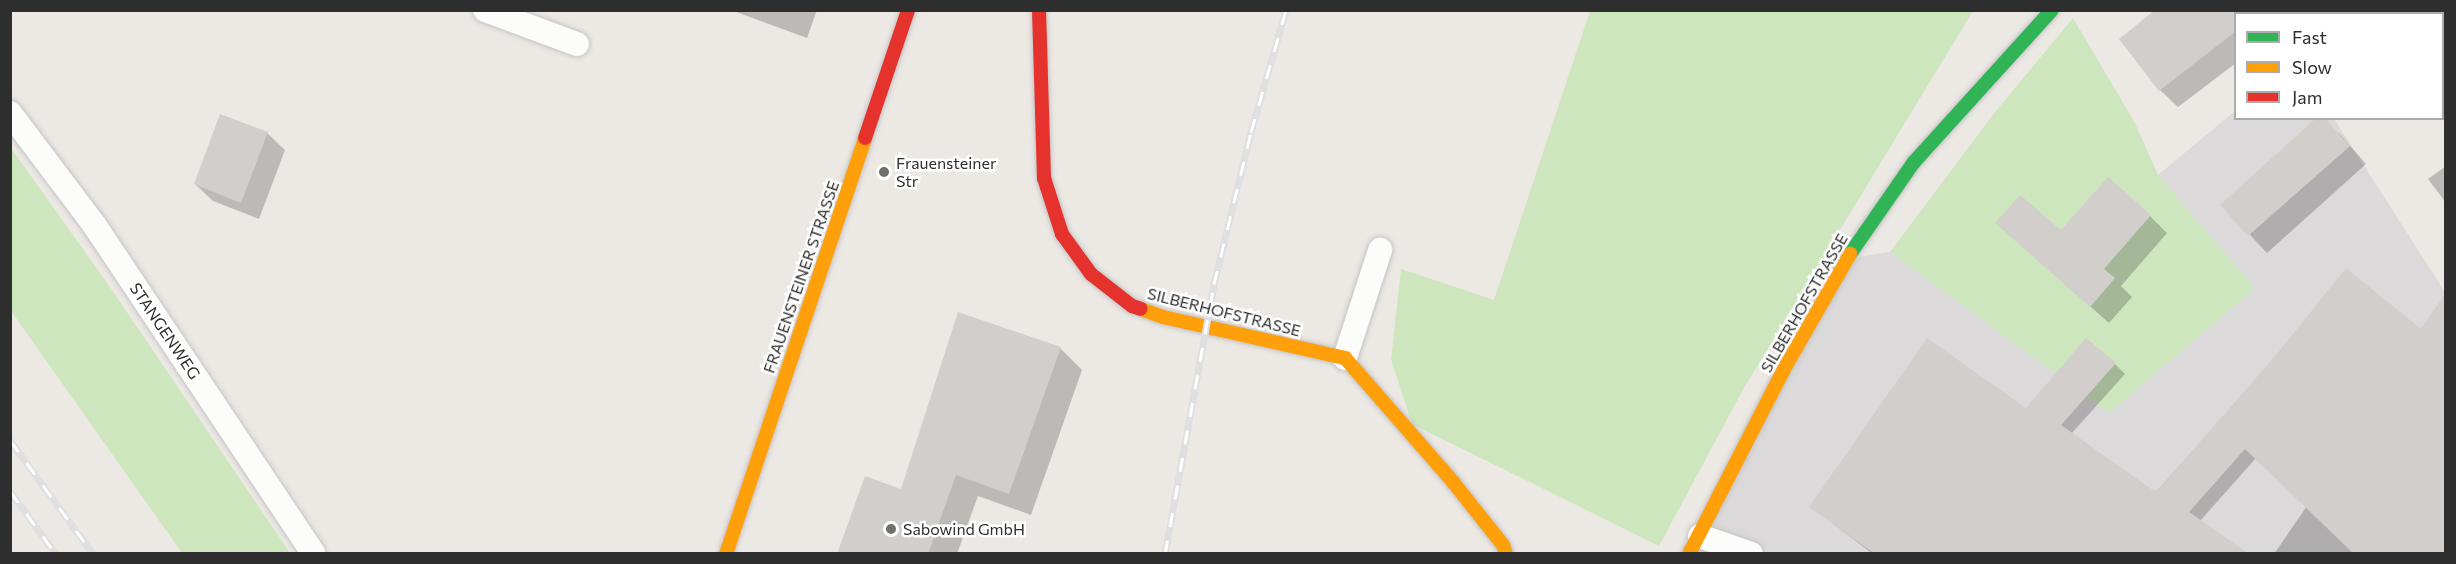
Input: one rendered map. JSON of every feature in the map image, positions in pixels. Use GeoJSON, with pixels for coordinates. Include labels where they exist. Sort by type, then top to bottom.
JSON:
{"type":"FeatureCollection","features":[{"type":"Feature","properties":{"kind":"street","name":"FRAUENSTEINER STRASSE"},"geometry":{"type":"LineString","coordinates":[[726,554],[908,10]]}},
{"type":"Feature","properties":{"kind":"street","name":"SILBERHOFSTRASSE"},"geometry":{"type":"LineString","coordinates":[[1039,10],[1044,178],[1062,234],[1091,274],[1132,306],[1163,317],[1345,358]]}},
{"type":"Feature","properties":{"kind":"street","name":"SILBERHOFSTRASSE"},"geometry":{"type":"LineString","coordinates":[[1694,545],[1784,369],[1846,259],[1914,162],[2052,10]]}},
{"type":"Feature","properties":{"kind":"street"},"geometry":{"type":"LineString","coordinates":[[1345,358],[1453,482],[1503,545],[1506,554]]}},
{"type":"Feature","properties":{"kind":"lane"},"geometry":{"type":"LineString","coordinates":[[485,10],[577,44]]}},
{"type":"Feature","properties":{"kind":"lane","name":"STANGENWEG"},"geometry":{"type":"LineString","coordinates":[[10,113],[95,226],[314,554]]}},
{"type":"Feature","properties":{"kind":"lane"},"geometry":{"type":"LineString","coordinates":[[1345,358],[1380,250]]}},
{"type":"Feature","properties":{"kind":"lane"},"geometry":{"type":"LineString","coordinates":[[1694,545],[1751,554]]}},
{"type":"Feature","properties":{"kind":"shaded area"},"geometry":{"type":"Polygon","coordinates":[[[2234,112],[2234,120],[2335,120],[2445,292],[2445,553],[1689,554],[1846,259],[1890,252],[2109,413],[2254,288],[2158,175],[2234,112]]]}},
{"type":"Feature","properties":{"kind":"green space"},"geometry":{"type":"Polygon","coordinates":[[[1590,11],[1973,11],[1745,386],[1659,546],[1412,424],[1391,359],[1401,269],[1494,300],[1590,11]]]}},
{"type":"Feature","properties":{"kind":"green space"},"geometry":{"type":"Polygon","coordinates":[[[2073,18],[2135,123],[2158,175],[2255,288],[2109,413],[1890,252],[1995,112],[2073,18]]]}},
{"type":"Feature","properties":{"kind":"green space"},"geometry":{"type":"Polygon","coordinates":[[[11,148],[112,290],[290,553],[182,553],[11,311],[11,148]]]}},
{"type":"Feature","properties":{"kind":"building"},"geometry":{"type":"Polygon","coordinates":[[[2155,10],[2263,10],[2261,12],[2234,12],[2234,33],[2159,91],[2119,39],[2155,10]]]}},
{"type":"Feature","properties":{"kind":"building"},"geometry":{"type":"Polygon","coordinates":[[[220,114],[268,132],[241,203],[194,184],[220,114]]]}},
{"type":"Feature","properties":{"kind":"building"},"geometry":{"type":"Polygon","coordinates":[[[2314,120],[2327,120],[2350,146],[2248,236],[2220,205],[2314,120]]]}},
{"type":"Feature","properties":{"kind":"building"},"geometry":{"type":"Polygon","coordinates":[[[2108,177],[2151,215],[2104,269],[2115,278],[2090,307],[1995,223],[2020,195],[2061,230],[2108,177]]]}},
{"type":"Feature","properties":{"kind":"building"},"geometry":{"type":"Polygon","coordinates":[[[2346,268],[2421,329],[2445,294],[2445,554],[2354,554],[2245,449],[2189,512],[2249,554],[1875,554],[1809,507],[1927,338],[2026,408],[2086,338],[2116,363],[2061,425],[2154,491],[2158,490],[2276,355],[2346,268]]]}},
{"type":"Feature","properties":{"kind":"building"},"geometry":{"type":"Polygon","coordinates":[[[958,312],[1061,347],[1009,494],[956,475],[928,554],[837,554],[865,476],[901,489],[958,312]]]}},
{"type":"Feature","properties":{"kind":"railway"},"geometry":{"type":"LineString","coordinates":[[1165,554],[1214,284],[1251,132],[1286,10]]}},
{"type":"Feature","properties":{"kind":"railway"},"geometry":{"type":"LineString","coordinates":[[10,440],[93,554]]}},
{"type":"Feature","properties":{"kind":"railway"},"geometry":{"type":"LineString","coordinates":[[10,491],[56,554]]}},
{"type":"Feature","properties":{"kind":"traffic: fast"},"geometry":{"type":"LineString","coordinates":[[1850,254],[1914,162],[2052,10]]}},
{"type":"Feature","properties":{"kind":"traffic: slow"},"geometry":{"type":"LineString","coordinates":[[726,554],[865,138]]}},
{"type":"Feature","properties":{"kind":"traffic: slow"},"geometry":{"type":"LineString","coordinates":[[1689,554],[1784,369],[1850,254]]}},
{"type":"Feature","properties":{"kind":"traffic: slow"},"geometry":{"type":"LineString","coordinates":[[1141,309],[1163,317],[1345,358],[1453,482],[1503,545],[1506,554]]}},
{"type":"Feature","properties":{"kind":"traffic: jam"},"geometry":{"type":"LineString","coordinates":[[865,138],[908,10]]}},
{"type":"Feature","properties":{"kind":"traffic: jam"},"geometry":{"type":"LineString","coordinates":[[1039,10],[1044,178],[1062,234],[1091,274],[1132,306],[1141,309]]}},
{"type":"Feature","properties":{"kind":"place","name":"Frauensteiner Str"},"geometry":{"type":"Point","coordinates":[884,172]}},
{"type":"Feature","properties":{"kind":"place","name":"Sabowind GmbH"},"geometry":{"type":"Point","coordinates":[891,529]}}]}
